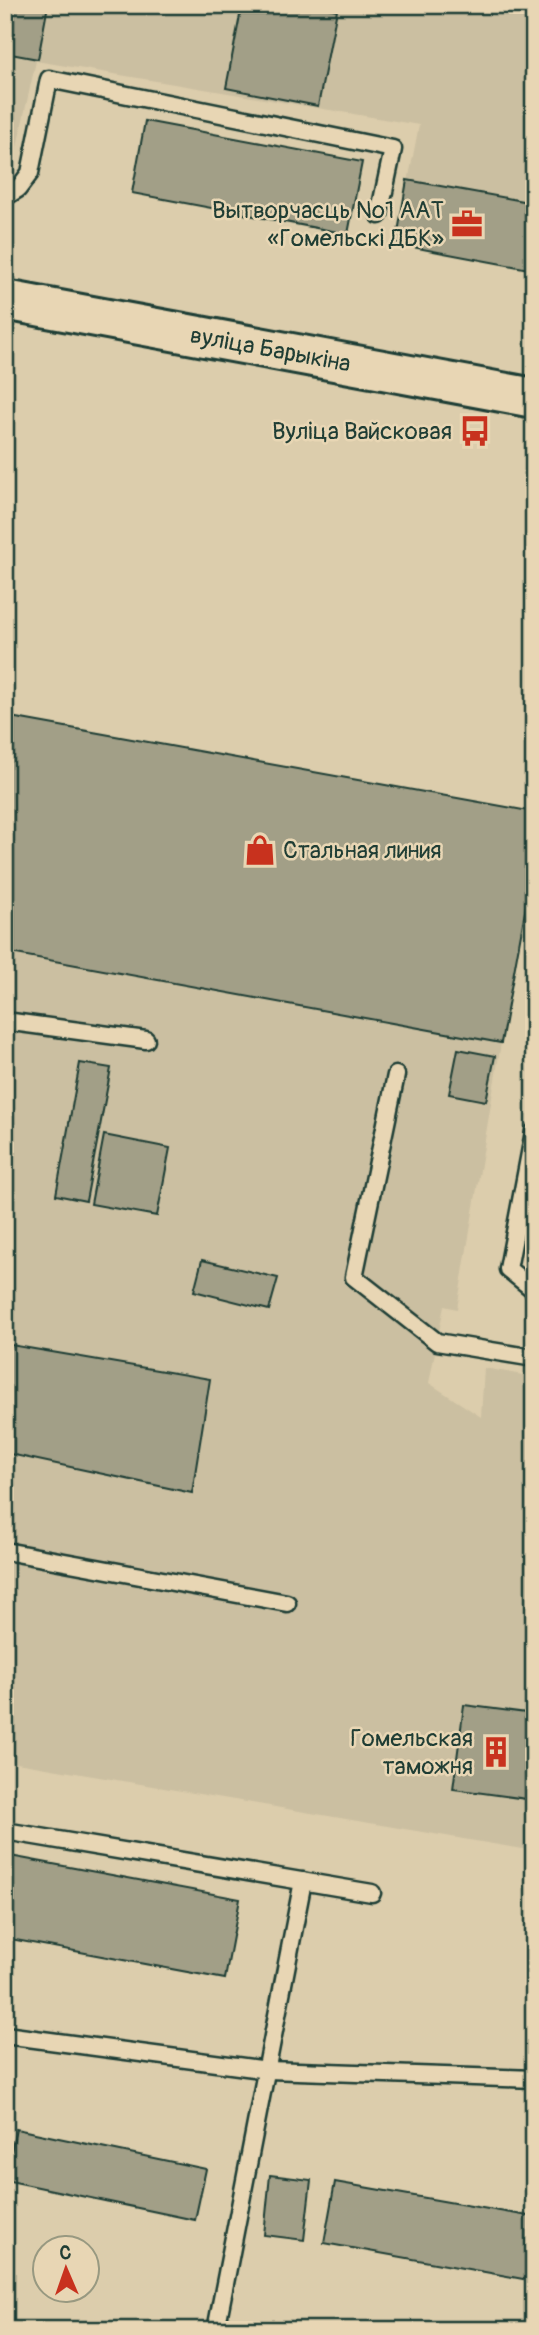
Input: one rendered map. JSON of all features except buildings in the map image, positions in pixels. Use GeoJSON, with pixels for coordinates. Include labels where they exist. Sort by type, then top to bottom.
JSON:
{"type":"FeatureCollection","features":[{"type":"Feature","properties":{"kind":"main road","name":"вуліца Барыкіна"},"geometry":{"type":"LineString","coordinates":[[5,300],[534,398]]}},
{"type":"Feature","properties":{"kind":"lane"},"geometry":{"type":"LineString","coordinates":[[5,197],[18,189],[30,173],[49,79],[393,149],[379,215]]}},
{"type":"Feature","properties":{"kind":"lane"},"geometry":{"type":"LineString","coordinates":[[5,1021],[146,1040]]}},
{"type":"Feature","properties":{"kind":"lane"},"geometry":{"type":"LineString","coordinates":[[396,1075],[354,1277],[437,1342],[534,1358]]}},
{"type":"Feature","properties":{"kind":"lane"},"geometry":{"type":"LineString","coordinates":[[534,1132],[508,1269],[534,1290]]}},
{"type":"Feature","properties":{"kind":"lane"},"geometry":{"type":"LineString","coordinates":[[5,1551],[287,1603]]}},
{"type":"Feature","properties":{"kind":"lane"},"geometry":{"type":"LineString","coordinates":[[5,1831],[372,1894]]}},
{"type":"Feature","properties":{"kind":"lane"},"geometry":{"type":"LineString","coordinates":[[216,2330],[303,1881]]}},
{"type":"Feature","properties":{"kind":"lane"},"geometry":{"type":"LineString","coordinates":[[5,2035],[268,2070],[534,2079]]}},
{"type":"Feature","properties":{"kind":"shaded area"},"geometry":{"type":"Polygon","coordinates":[[[5,5],[534,5],[534,270],[396,244],[419,125],[36,61],[12,169],[5,168],[5,5]]]}},
{"type":"Feature","properties":{"kind":"shaded area"},"geometry":{"type":"Polygon","coordinates":[[[5,716],[534,812],[534,884],[530,884],[501,1043],[457,1309],[444,1306],[429,1383],[481,1417],[484,1368],[534,1377],[534,1851],[5,1761],[5,716]]]}},
{"type":"Feature","properties":{"kind":"place","name":"Вытворчасць №1 ААТ «Гомельскі ДБК»"},"geometry":{"type":"Point","coordinates":[467,224]}},
{"type":"Feature","properties":{"kind":"place","name":"Вуліца Вайсковая"},"geometry":{"type":"Point","coordinates":[475,431]}},
{"type":"Feature","properties":{"kind":"place","name":"Стальная линия"},"geometry":{"type":"Point","coordinates":[260,850]}},
{"type":"Feature","properties":{"kind":"place","name":"Гомельская таможня"},"geometry":{"type":"Point","coordinates":[496,1752]}}]}
